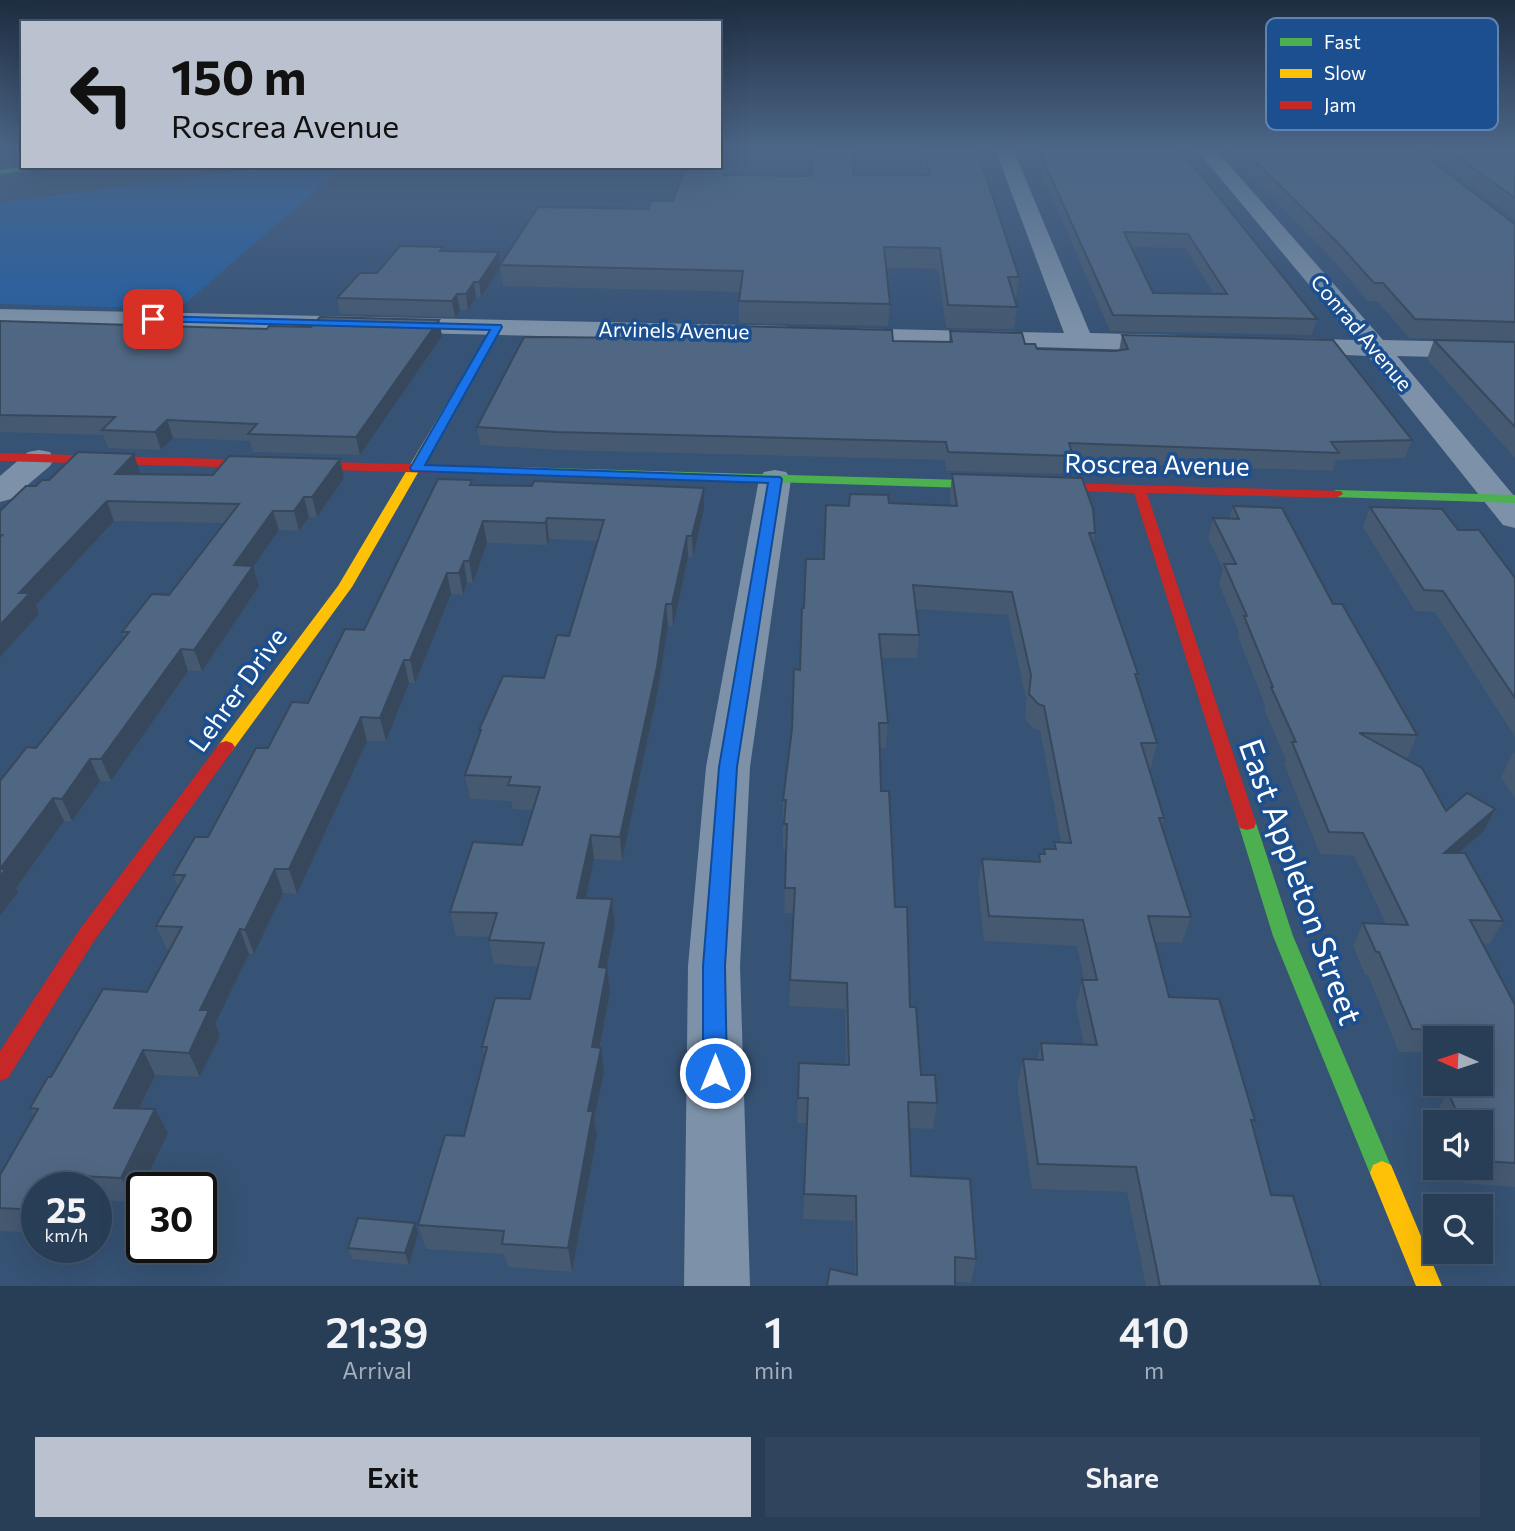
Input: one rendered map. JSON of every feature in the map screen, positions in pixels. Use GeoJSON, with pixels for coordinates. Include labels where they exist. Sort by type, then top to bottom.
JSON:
{"type":"FeatureCollection","features":[{"type":"Feature","properties":{"kind":"main road","name":"Lehrer Drive"},"geometry":{"type":"LineString","coordinates":[[0,1071],[88,935],[345,587],[497,327]]}},
{"type":"Feature","properties":{"kind":"main road","name":"Roscrea Avenue"},"geometry":{"type":"LineString","coordinates":[[0,457],[1507,498]]}},
{"type":"Feature","properties":{"kind":"main road","name":"East Appleton Street"},"geometry":{"type":"LineString","coordinates":[[1139,489],[1283,936],[1429,1286]]}},
{"type":"Feature","properties":{"kind":"street"},"geometry":{"type":"LineString","coordinates":[[1028,209],[1080,341]]}},
{"type":"Feature","properties":{"kind":"street","name":"Conrad Avenue"},"geometry":{"type":"LineString","coordinates":[[1256,209],[1507,498],[1515,518]]}},
{"type":"Feature","properties":{"kind":"street","name":"Arvinels Avenue"},"geometry":{"type":"LineString","coordinates":[[0,316],[1201,344]]}},
{"type":"Feature","properties":{"kind":"street"},"geometry":{"type":"LineString","coordinates":[[1268,345],[1515,351]]}},
{"type":"Feature","properties":{"kind":"street"},"geometry":{"type":"LineString","coordinates":[[0,492],[39,459]]}},
{"type":"Feature","properties":{"kind":"street"},"geometry":{"type":"LineString","coordinates":[[717,1286],[714,966],[727,780],[775,479]]}},
{"type":"Feature","properties":{"kind":"shaded area"},"geometry":{"type":"Polygon","coordinates":[[[0,209],[294,209],[179,309],[0,304],[0,209]]]}},
{"type":"Feature","properties":{"kind":"building"},"geometry":{"type":"Polygon","coordinates":[[[537,209],[997,209],[1019,277],[1008,277],[1017,307],[948,305],[940,248],[884,247],[890,304],[739,301],[743,271],[500,265],[537,209]]]}},
{"type":"Feature","properties":{"kind":"building"},"geometry":{"type":"Polygon","coordinates":[[[1065,209],[1228,209],[1317,319],[1113,315],[1065,209]],[[1124,232],[1153,293],[1227,294],[1188,234],[1124,232]]]}},
{"type":"Feature","properties":{"kind":"building"},"geometry":{"type":"Polygon","coordinates":[[[1304,209],[1495,209],[1515,223],[1515,322],[1415,319],[1383,283],[1374,283],[1304,209]]]}},
{"type":"Feature","properties":{"kind":"building"},"geometry":{"type":"Polygon","coordinates":[[[400,246],[443,247],[440,251],[499,252],[479,282],[474,282],[466,294],[457,294],[452,301],[337,298],[360,273],[377,273],[400,246]]]}},
{"type":"Feature","properties":{"kind":"building"},"geometry":{"type":"Polygon","coordinates":[[[320,317],[439,320],[356,437],[248,434],[257,424],[167,420],[155,432],[102,430],[115,417],[0,415],[0,321],[267,329],[269,326],[311,327],[320,317]]]}},
{"type":"Feature","properties":{"kind":"building"},"geometry":{"type":"Polygon","coordinates":[[[736,326],[892,330],[893,341],[952,342],[950,331],[1022,333],[1025,344],[1035,344],[1037,349],[1115,351],[1128,349],[1122,335],[1333,340],[1412,440],[1331,442],[1339,453],[1069,443],[1073,456],[948,452],[946,442],[556,432],[477,427],[524,337],[734,337],[736,326]]]}},
{"type":"Feature","properties":{"kind":"building"},"geometry":{"type":"Polygon","coordinates":[[[1434,340],[1515,342],[1515,427],[1434,340]]]}},
{"type":"Feature","properties":{"kind":"building"},"geometry":{"type":"Polygon","coordinates":[[[78,452],[134,454],[115,474],[213,475],[229,456],[340,459],[312,497],[304,497],[294,511],[273,511],[234,565],[253,566],[194,650],[181,649],[101,759],[90,759],[62,799],[53,798],[0,869],[0,781],[27,747],[36,748],[129,632],[122,632],[152,594],[169,595],[239,504],[107,501],[19,593],[30,593],[0,625],[0,511],[26,486],[36,486],[42,480],[49,480],[78,452]]]}},
{"type":"Feature","properties":{"kind":"building"},"geometry":{"type":"Polygon","coordinates":[[[952,474],[1082,478],[1093,509],[1095,533],[1089,533],[1138,674],[1135,674],[1157,743],[1141,743],[1164,818],[1159,818],[1191,917],[1148,916],[1169,997],[1219,999],[1255,1121],[1251,1120],[1271,1195],[1293,1196],[1321,1286],[1160,1286],[1136,1167],[1038,1164],[1023,1059],[1043,1060],[1041,1043],[1097,1045],[1082,980],[1097,980],[1083,920],[989,916],[982,859],[1040,862],[1039,854],[1045,854],[1044,849],[1056,849],[1054,842],[1071,843],[1044,706],[1038,704],[1029,694],[1031,675],[1012,592],[913,585],[919,635],[879,634],[888,723],[879,723],[881,791],[889,791],[895,907],[907,907],[910,1007],[916,1007],[921,1075],[935,1075],[937,1103],[908,1102],[911,1176],[970,1179],[976,1259],[955,1257],[955,1286],[827,1286],[830,1269],[857,1275],[856,1196],[804,1194],[808,1098],[798,1098],[799,1063],[849,1065],[847,983],[790,980],[795,888],[785,888],[787,824],[784,824],[786,800],[783,800],[792,729],[794,669],[800,670],[806,559],[824,559],[826,505],[849,506],[850,494],[888,495],[889,503],[957,506],[952,474]]]}},
{"type":"Feature","properties":{"kind":"building"},"geometry":{"type":"Polygon","coordinates":[[[438,479],[472,480],[470,485],[532,486],[534,481],[704,488],[692,536],[687,536],[672,604],[666,604],[657,667],[620,837],[591,835],[577,898],[612,899],[599,967],[607,968],[592,1047],[601,1048],[588,1111],[593,1111],[568,1248],[502,1244],[504,1231],[418,1225],[445,1135],[464,1136],[487,1047],[482,1047],[495,998],[530,999],[544,943],[489,940],[497,913],[450,912],[473,842],[522,845],[540,787],[508,785],[511,777],[465,775],[479,730],[503,676],[544,678],[557,635],[569,636],[604,520],[547,518],[545,523],[483,521],[469,561],[464,561],[459,573],[447,573],[410,660],[404,660],[380,718],[361,717],[289,869],[275,869],[245,930],[240,929],[200,1010],[209,1010],[189,1053],[143,1050],[114,1108],[155,1109],[121,1178],[112,1178],[112,1172],[21,1172],[21,1209],[0,1208],[0,1175],[38,1109],[30,1108],[103,989],[147,992],[182,927],[156,926],[185,875],[173,875],[195,837],[208,837],[256,748],[268,748],[292,702],[308,703],[345,629],[364,630],[438,479]]]}},
{"type":"Feature","properties":{"kind":"building"},"geometry":{"type":"Polygon","coordinates":[[[1233,506],[1282,508],[1333,604],[1342,604],[1417,735],[1359,733],[1422,768],[1446,811],[1467,793],[1495,809],[1444,853],[1465,853],[1503,921],[1470,920],[1515,1005],[1515,1163],[1493,1162],[1493,1110],[1456,1110],[1450,1096],[1493,1096],[1493,1026],[1423,1026],[1423,1030],[1412,1029],[1379,952],[1376,952],[1363,923],[1408,925],[1363,833],[1329,832],[1292,742],[1296,742],[1271,687],[1244,616],[1247,616],[1224,564],[1236,564],[1213,518],[1239,519],[1233,506]]]}},
{"type":"Feature","properties":{"kind":"building"},"geometry":{"type":"Polygon","coordinates":[[[1370,507],[1442,509],[1458,530],[1479,530],[1515,578],[1515,698],[1443,591],[1424,590],[1370,507]]]}},
{"type":"Feature","properties":{"kind":"building"},"geometry":{"type":"Polygon","coordinates":[[[358,1218],[415,1223],[405,1253],[348,1248],[358,1218]]]}},
{"type":"Feature","properties":{"kind":"traffic: fast"},"geometry":{"type":"LineString","coordinates":[[478,470],[1000,485]]}},
{"type":"Feature","properties":{"kind":"traffic: fast"},"geometry":{"type":"LineString","coordinates":[[1336,494],[1515,499]]}},
{"type":"Feature","properties":{"kind":"traffic: fast"},"geometry":{"type":"LineString","coordinates":[[1247,823],[1283,936],[1382,1173]]}},
{"type":"Feature","properties":{"kind":"traffic: slow"},"geometry":{"type":"LineString","coordinates":[[226,747],[345,587],[497,327]]}},
{"type":"Feature","properties":{"kind":"traffic: slow"},"geometry":{"type":"LineString","coordinates":[[1382,1173],[1429,1286]]}},
{"type":"Feature","properties":{"kind":"traffic: jam"},"geometry":{"type":"LineString","coordinates":[[0,457],[478,470]]}},
{"type":"Feature","properties":{"kind":"traffic: jam"},"geometry":{"type":"LineString","coordinates":[[1000,485],[1336,494]]}},
{"type":"Feature","properties":{"kind":"traffic: jam"},"geometry":{"type":"LineString","coordinates":[[1139,489],[1247,823]]}},
{"type":"Feature","properties":{"kind":"traffic: jam"},"geometry":{"type":"LineString","coordinates":[[0,1071],[87,935],[226,747]]}},
{"type":"Feature","properties":{"kind":"route"},"geometry":{"type":"LineString","coordinates":[[153,319],[497,327],[417,468],[775,479],[728,767],[714,966],[715,1073]]}}]}
